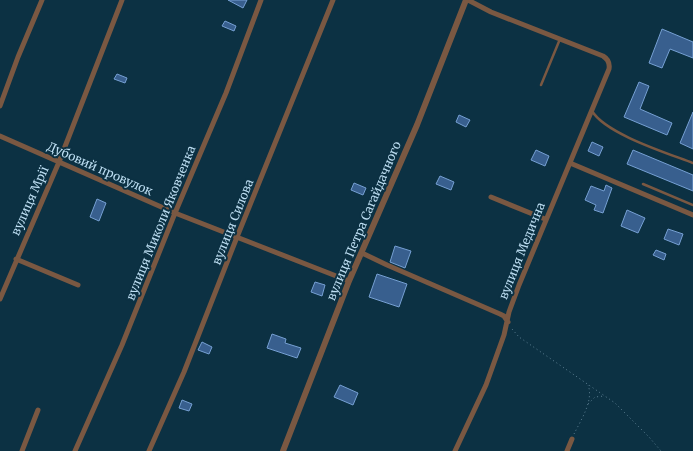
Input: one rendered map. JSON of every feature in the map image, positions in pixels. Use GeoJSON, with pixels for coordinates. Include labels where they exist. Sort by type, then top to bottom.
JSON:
{"type":"FeatureCollection","features":[{"type":"Feature","properties":{"kind":"street"},"geometry":{"type":"LineString","coordinates":[[0,106],[18,57],[42,0]]}},
{"type":"Feature","properties":{"kind":"street","name":"вулиця Мрії"},"geometry":{"type":"LineString","coordinates":[[0,299],[58,162],[122,0]]}},
{"type":"Feature","properties":{"kind":"street","name":"вулиця Миколи Яковченка"},"geometry":{"type":"LineString","coordinates":[[75,451],[122,345],[175,213],[226,93],[261,0]]}},
{"type":"Feature","properties":{"kind":"street","name":"вулиця Силова"},"geometry":{"type":"LineString","coordinates":[[149,451],[184,372],[333,0]]}},
{"type":"Feature","properties":{"kind":"street"},"geometry":{"type":"LineString","coordinates":[[467,0],[490,12],[560,39]]}},
{"type":"Feature","properties":{"kind":"street","name":"вулиця Петра Сагайдачного"},"geometry":{"type":"LineString","coordinates":[[283,451],[349,281],[417,125],[467,0]]}},
{"type":"Feature","properties":{"kind":"street","name":"вулиця Медична"},"geometry":{"type":"LineString","coordinates":[[455,451],[486,385],[504,335],[509,312],[516,292],[545,219],[609,69],[610,64],[603,56],[560,39]]}},
{"type":"Feature","properties":{"kind":"street","name":"Дубовий провулок"},"geometry":{"type":"LineString","coordinates":[[0,136],[175,213],[349,281]]}},
{"type":"Feature","properties":{"kind":"street"},"geometry":{"type":"LineString","coordinates":[[570,163],[693,215]]}},
{"type":"Feature","properties":{"kind":"street"},"geometry":{"type":"LineString","coordinates":[[491,197],[545,219]]}},
{"type":"Feature","properties":{"kind":"street"},"geometry":{"type":"LineString","coordinates":[[362,253],[500,314],[504,316],[508,322]]}},
{"type":"Feature","properties":{"kind":"street"},"geometry":{"type":"LineString","coordinates":[[16,259],[78,285]]}},
{"type":"Feature","properties":{"kind":"street"},"geometry":{"type":"LineString","coordinates":[[22,451],[38,410]]}},
{"type":"Feature","properties":{"kind":"street"},"geometry":{"type":"LineString","coordinates":[[567,451],[572,439]]}},
{"type":"Feature","properties":{"kind":"lane"},"geometry":{"type":"LineString","coordinates":[[541,85],[560,39]]}},
{"type":"Feature","properties":{"kind":"lane"},"geometry":{"type":"LineString","coordinates":[[592,110],[595,116],[625,136],[693,163]]}},
{"type":"Feature","properties":{"kind":"lane"},"geometry":{"type":"LineString","coordinates":[[643,184],[693,204]]}},
{"type":"Feature","properties":{"kind":"path"},"geometry":{"type":"LineString","coordinates":[[508,322],[513,331],[519,337],[615,403],[650,437],[661,451]]}},
{"type":"Feature","properties":{"kind":"path"},"geometry":{"type":"LineString","coordinates":[[572,439],[587,404],[590,391],[588,384]]}},
{"type":"Feature","properties":{"kind":"path"},"geometry":{"type":"LineString","coordinates":[[587,404],[595,397],[605,396]]}},
{"type":"Feature","properties":{"kind":"building"},"geometry":{"type":"Polygon","coordinates":[[[228,0],[247,0],[243,8],[228,0]]]}},
{"type":"Feature","properties":{"kind":"building"},"geometry":{"type":"Polygon","coordinates":[[[225,21],[236,26],[234,31],[222,26],[225,21]]]}},
{"type":"Feature","properties":{"kind":"building"},"geometry":{"type":"Polygon","coordinates":[[[662,29],[693,42],[693,58],[670,49],[662,68],[649,63],[662,29]]]}},
{"type":"Feature","properties":{"kind":"building"},"geometry":{"type":"Polygon","coordinates":[[[117,74],[127,78],[125,83],[114,79],[117,74]]]}},
{"type":"Feature","properties":{"kind":"building"},"geometry":{"type":"Polygon","coordinates":[[[639,82],[649,86],[640,109],[672,123],[667,135],[624,117],[639,82]]]}},
{"type":"Feature","properties":{"kind":"building"},"geometry":{"type":"Polygon","coordinates":[[[693,112],[693,149],[680,143],[693,112]]]}},
{"type":"Feature","properties":{"kind":"building"},"geometry":{"type":"Polygon","coordinates":[[[459,115],[470,120],[466,127],[456,122],[459,115]]]}},
{"type":"Feature","properties":{"kind":"building"},"geometry":{"type":"Polygon","coordinates":[[[592,142],[603,147],[599,156],[588,151],[592,142]]]}},
{"type":"Feature","properties":{"kind":"building"},"geometry":{"type":"Polygon","coordinates":[[[536,150],[549,156],[545,166],[531,160],[536,150]]]}},
{"type":"Feature","properties":{"kind":"building"},"geometry":{"type":"Polygon","coordinates":[[[633,150],[693,175],[693,191],[627,164],[633,150]]]}},
{"type":"Feature","properties":{"kind":"building"},"geometry":{"type":"Polygon","coordinates":[[[440,176],[454,182],[451,190],[436,184],[440,176]]]}},
{"type":"Feature","properties":{"kind":"building"},"geometry":{"type":"Polygon","coordinates":[[[354,183],[366,188],[363,195],[351,190],[354,183]]]}},
{"type":"Feature","properties":{"kind":"building"},"geometry":{"type":"Polygon","coordinates":[[[606,185],[612,188],[603,213],[594,210],[596,205],[585,200],[591,186],[604,191],[606,185]]]}},
{"type":"Feature","properties":{"kind":"building"},"geometry":{"type":"Polygon","coordinates":[[[97,199],[106,203],[99,221],[90,217],[97,199]]]}},
{"type":"Feature","properties":{"kind":"building"},"geometry":{"type":"Polygon","coordinates":[[[627,210],[645,218],[638,233],[621,226],[627,210]]]}},
{"type":"Feature","properties":{"kind":"building"},"geometry":{"type":"Polygon","coordinates":[[[668,229],[683,234],[679,245],[664,239],[668,229]]]}},
{"type":"Feature","properties":{"kind":"building"},"geometry":{"type":"Polygon","coordinates":[[[395,246],[411,251],[405,268],[390,262],[395,246]]]}},
{"type":"Feature","properties":{"kind":"building"},"geometry":{"type":"Polygon","coordinates":[[[656,250],[666,254],[664,260],[653,255],[656,250]]]}},
{"type":"Feature","properties":{"kind":"building"},"geometry":{"type":"Polygon","coordinates":[[[377,274],[407,284],[399,307],[369,297],[377,274]]]}},
{"type":"Feature","properties":{"kind":"building"},"geometry":{"type":"Polygon","coordinates":[[[315,282],[325,285],[322,296],[311,292],[315,282]]]}},
{"type":"Feature","properties":{"kind":"building"},"geometry":{"type":"Polygon","coordinates":[[[272,334],[286,339],[285,343],[301,348],[297,358],[267,348],[272,334]]]}},
{"type":"Feature","properties":{"kind":"building"},"geometry":{"type":"Polygon","coordinates":[[[202,342],[212,347],[209,354],[198,350],[202,342]]]}},
{"type":"Feature","properties":{"kind":"building"},"geometry":{"type":"Polygon","coordinates":[[[340,385],[358,393],[353,405],[334,397],[340,385]]]}},
{"type":"Feature","properties":{"kind":"building"},"geometry":{"type":"Polygon","coordinates":[[[182,400],[192,404],[189,411],[179,408],[182,400]]]}}]}
